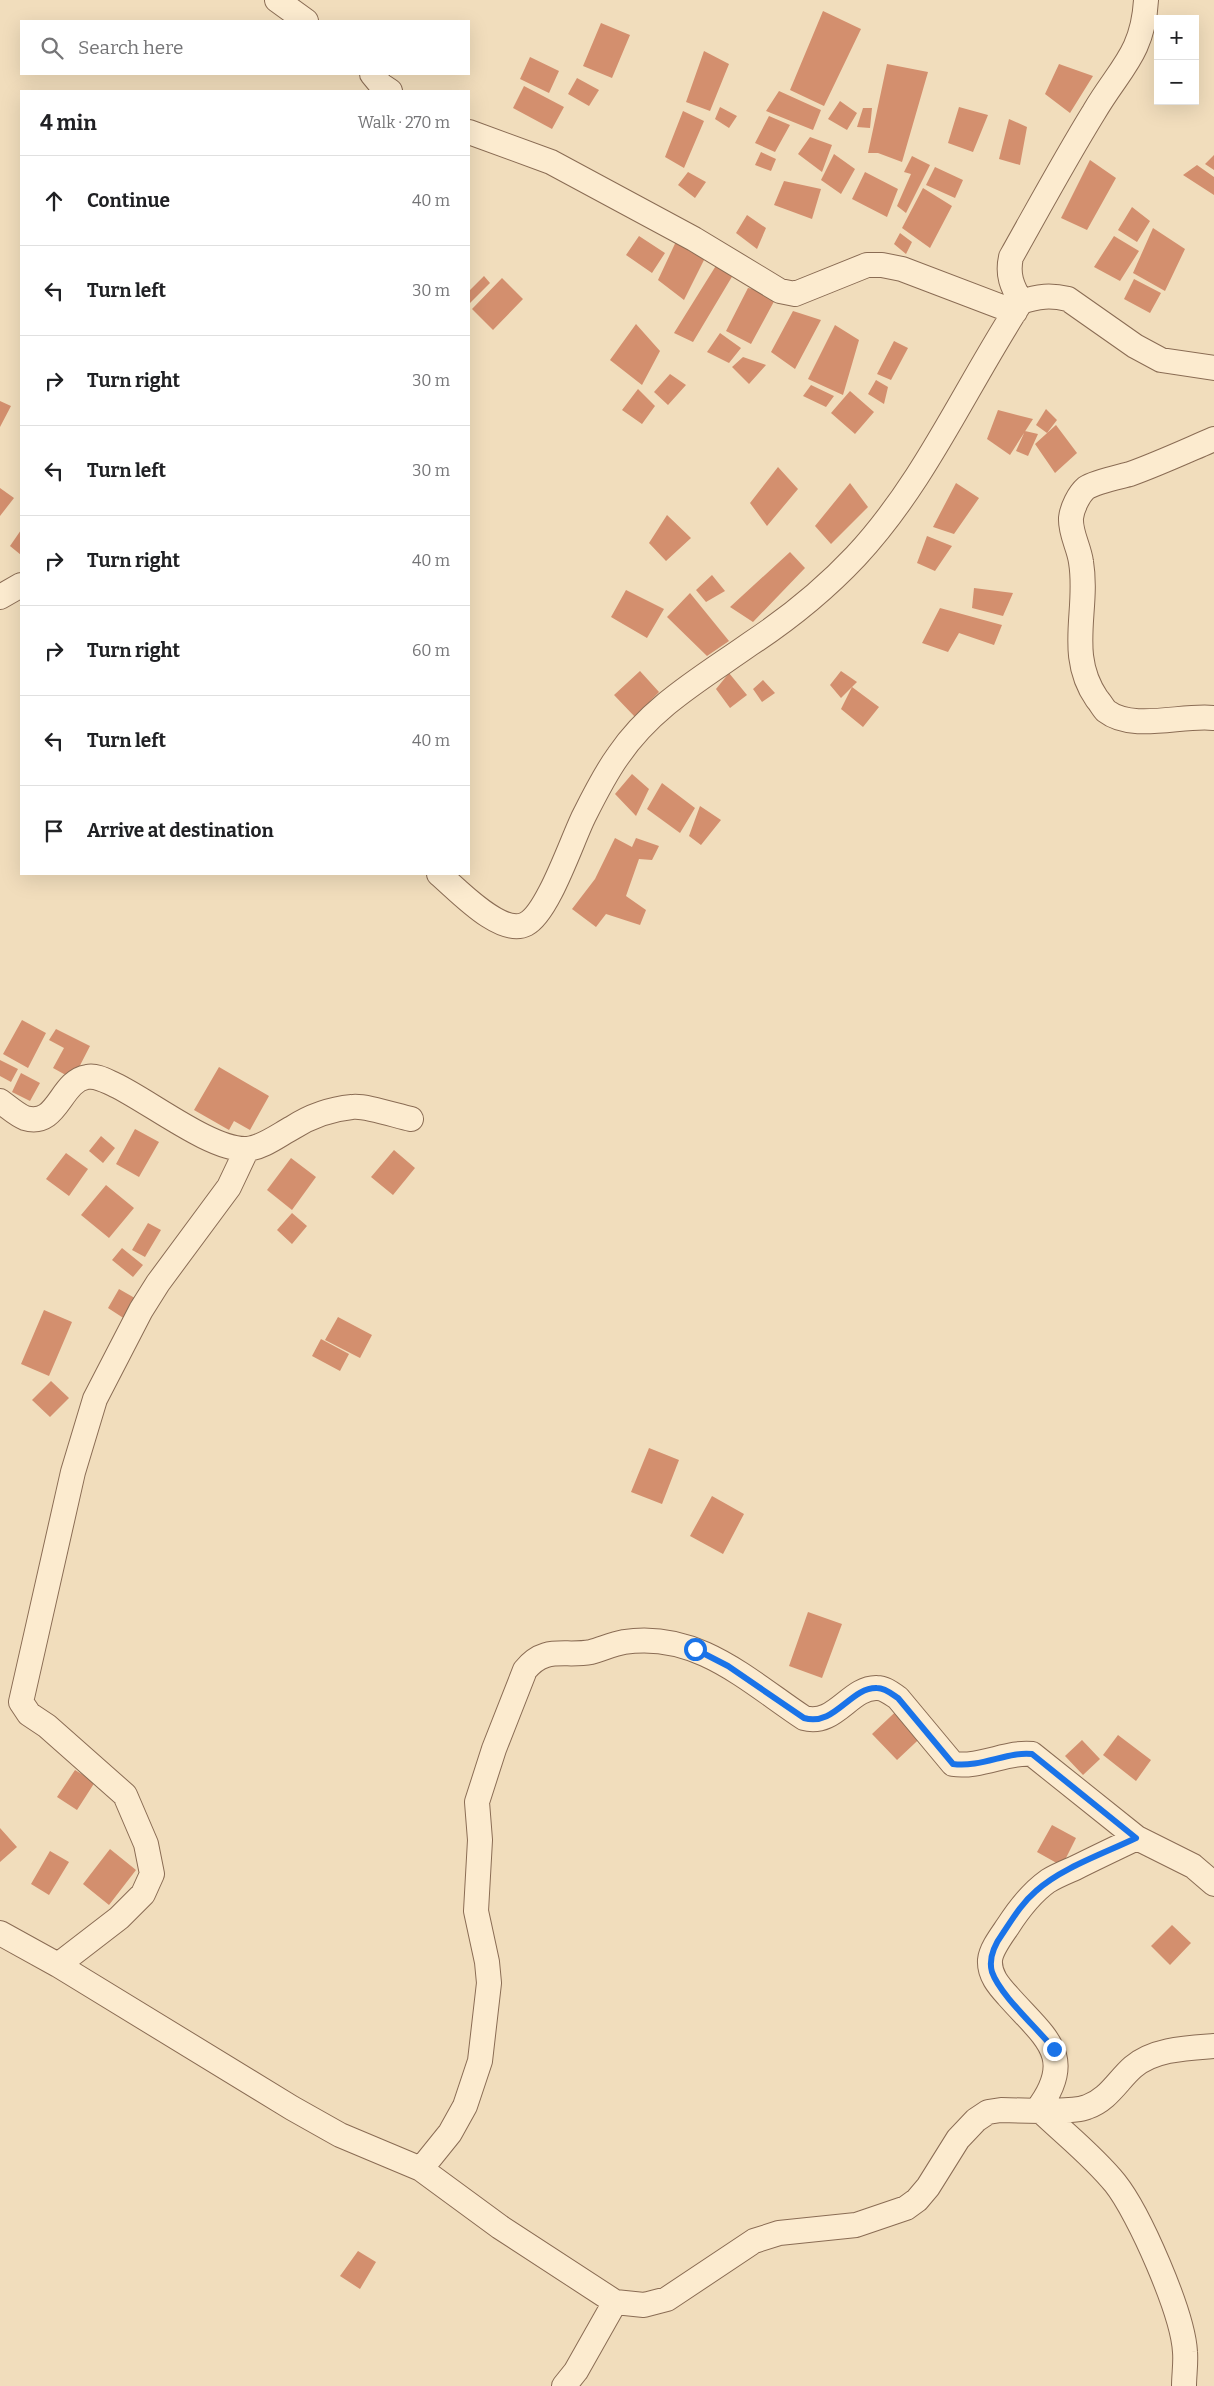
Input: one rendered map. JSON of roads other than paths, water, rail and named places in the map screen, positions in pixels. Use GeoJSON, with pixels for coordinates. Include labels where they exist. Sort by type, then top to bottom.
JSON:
{"type":"FeatureCollection","features":[{"type":"Feature","properties":{"kind":"street"},"geometry":{"type":"LineString","coordinates":[[277,0],[305,20]]}},
{"type":"Feature","properties":{"kind":"street"},"geometry":{"type":"LineString","coordinates":[[1018,307],[1008,270],[1011,258],[1094,110],[1132,56],[1143,22],[1146,0]]}},
{"type":"Feature","properties":{"kind":"street"},"geometry":{"type":"LineString","coordinates":[[373,75],[389,90]]}},
{"type":"Feature","properties":{"kind":"street"},"geometry":{"type":"LineString","coordinates":[[470,132],[551,162],[646,215],[694,239],[780,291],[795,294],[867,265],[882,265],[902,269],[1018,307]]}},
{"type":"Feature","properties":{"kind":"street"},"geometry":{"type":"LineString","coordinates":[[441,875],[494,920],[508,926],[518,927],[529,923],[542,910],[584,816],[617,756],[651,715],[679,692],[753,643],[801,607],[856,556],[907,493],[1018,307],[1036,297],[1055,296],[1068,299],[1135,346],[1162,360],[1214,368]]}},
{"type":"Feature","properties":{"kind":"street"},"geometry":{"type":"LineString","coordinates":[[1214,439],[1153,466],[1087,488],[1077,500],[1071,517],[1081,562],[1083,590],[1079,640],[1088,686],[1106,711],[1122,718],[1146,722],[1202,716],[1214,718]]}},
{"type":"Feature","properties":{"kind":"street"},"geometry":{"type":"LineString","coordinates":[[0,596],[20,586]]}},
{"type":"Feature","properties":{"kind":"street"},"geometry":{"type":"LineString","coordinates":[[0,1101],[25,1118],[38,1118],[51,1113],[74,1081],[87,1076],[98,1077],[132,1093],[188,1127],[222,1144],[247,1149],[265,1143],[310,1117],[353,1106],[411,1119]]}},
{"type":"Feature","properties":{"kind":"street"},"geometry":{"type":"LineString","coordinates":[[58,1965],[119,1918],[143,1894],[152,1874],[146,1844],[126,1795],[46,1726],[29,1714],[21,1702],[27,1667],[47,1594],[73,1472],[95,1399],[158,1283],[229,1187],[247,1149]]}},
{"type":"Feature","properties":{"kind":"street"},"geometry":{"type":"LineString","coordinates":[[420,2169],[450,2133],[465,2106],[480,2061],[489,1983],[487,1962],[476,1911],[480,1840],[477,1802],[494,1749],[525,1670],[533,1660],[544,1655],[590,1652],[623,1642],[672,1642],[695,1649],[728,1666],[804,1718],[812,1720],[827,1717],[865,1691],[877,1688],[888,1691],[898,1698],[953,1764],[985,1763],[1024,1753],[1032,1754],[1136,1838],[1193,1866],[1214,1884]]}},
{"type":"Feature","properties":{"kind":"street"},"geometry":{"type":"LineString","coordinates":[[1039,2111],[1052,2085],[1058,2061],[1054,2049],[998,1984],[991,1971],[990,1958],[1011,1921],[1035,1892],[1049,1880],[1136,1838]]}},
{"type":"Feature","properties":{"kind":"street"},"geometry":{"type":"LineString","coordinates":[[0,1933],[58,1965],[292,2108],[340,2135],[420,2169],[500,2227],[615,2302],[644,2305],[667,2299],[754,2241],[779,2234],[856,2225],[900,2210],[917,2200],[958,2139],[976,2120],[988,2112],[1086,2108],[1097,2102],[1135,2065],[1149,2057],[1164,2052],[1214,2046]]}},
{"type":"Feature","properties":{"kind":"street"},"geometry":{"type":"LineString","coordinates":[[1039,2111],[1106,2172],[1132,2209],[1156,2260],[1180,2326],[1186,2351],[1184,2386]]}},
{"type":"Feature","properties":{"kind":"street"},"geometry":{"type":"LineString","coordinates":[[564,2386],[576,2371],[615,2302]]}}]}
